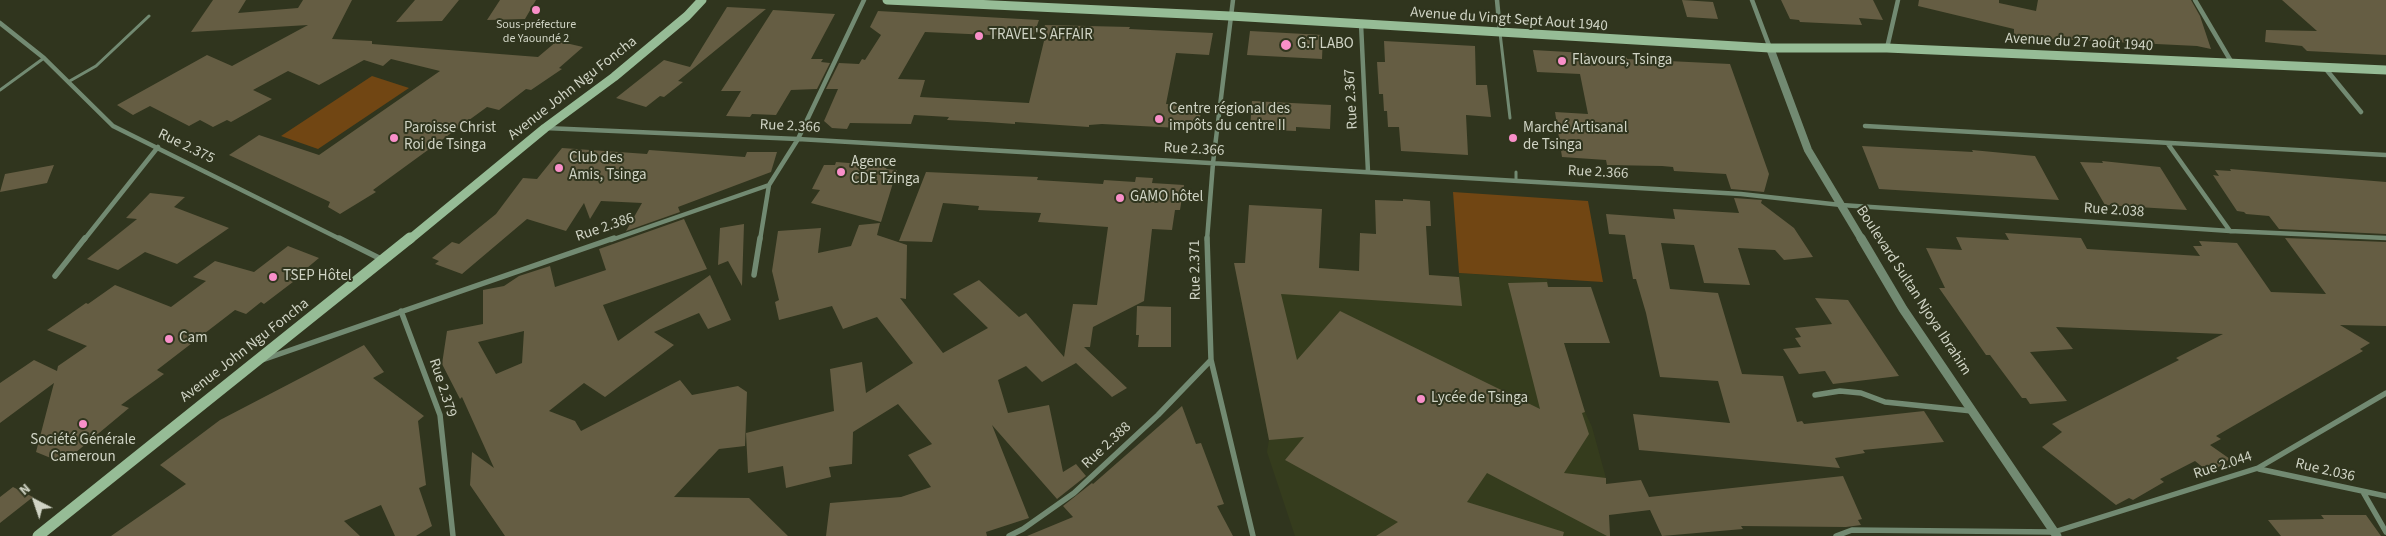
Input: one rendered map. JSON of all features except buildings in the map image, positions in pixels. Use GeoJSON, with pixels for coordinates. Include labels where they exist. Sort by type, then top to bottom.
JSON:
{"type":"FeatureCollection","features":[{"type":"Feature","properties":{"kind":"main road","name":"Avenue John Ngu Foncha"},"geometry":{"type":"LineString","coordinates":[[38,536],[384,260],[545,128],[614,77],[687,16],[702,0]]}},
{"type":"Feature","properties":{"kind":"main road","name":"Avenue du Vingt Sept Aout 1940"},"geometry":{"type":"LineString","coordinates":[[887,0],[1230,16],[1770,48]]}},
{"type":"Feature","properties":{"kind":"main road","name":"Avenue du 27 août 1940"},"geometry":{"type":"LineString","coordinates":[[1770,48],[1887,48],[2386,70]]}},
{"type":"Feature","properties":{"kind":"street"},"geometry":{"type":"LineString","coordinates":[[754,275],[769,185],[798,139],[864,0]]}},
{"type":"Feature","properties":{"kind":"street","name":"Rue 2.371"},"geometry":{"type":"LineString","coordinates":[[1233,0],[1213,163],[1207,243],[1211,360],[1253,536]]}},
{"type":"Feature","properties":{"kind":"street"},"geometry":{"type":"LineString","coordinates":[[1498,0],[1500,33]]}},
{"type":"Feature","properties":{"kind":"street"},"geometry":{"type":"LineString","coordinates":[[1752,0],[1770,48]]}},
{"type":"Feature","properties":{"kind":"street"},"geometry":{"type":"LineString","coordinates":[[1887,48],[1898,0]]}},
{"type":"Feature","properties":{"kind":"street"},"geometry":{"type":"LineString","coordinates":[[2195,0],[2233,63]]}},
{"type":"Feature","properties":{"kind":"street","name":"Rue 2.375"},"geometry":{"type":"LineString","coordinates":[[0,23],[44,58],[113,126],[384,260]]}},
{"type":"Feature","properties":{"kind":"street","name":"Rue 2.367"},"geometry":{"type":"LineString","coordinates":[[1361,24],[1368,172]]}},
{"type":"Feature","properties":{"kind":"street","name":"Boulevard Sultan Njoya Ibrahim"},"geometry":{"type":"LineString","coordinates":[[1770,48],[1808,150],[1903,309],[2055,534]]}},
{"type":"Feature","properties":{"kind":"street"},"geometry":{"type":"LineString","coordinates":[[2324,67],[2361,112]]}},
{"type":"Feature","properties":{"kind":"street"},"geometry":{"type":"LineString","coordinates":[[1865,126],[2386,156]]}},
{"type":"Feature","properties":{"kind":"street","name":"Rue 2.366"},"geometry":{"type":"LineString","coordinates":[[545,128],[798,139],[1740,194],[1841,206]]}},
{"type":"Feature","properties":{"kind":"street"},"geometry":{"type":"LineString","coordinates":[[2168,144],[2230,231]]}},
{"type":"Feature","properties":{"kind":"street"},"geometry":{"type":"LineString","coordinates":[[55,276],[158,147]]}},
{"type":"Feature","properties":{"kind":"street","name":"Rue 2.386"},"geometry":{"type":"LineString","coordinates":[[252,364],[769,185]]}},
{"type":"Feature","properties":{"kind":"street","name":"Rue 2.038"},"geometry":{"type":"LineString","coordinates":[[1841,206],[2230,231],[2386,238]]}},
{"type":"Feature","properties":{"kind":"street","name":"Rue 2.379"},"geometry":{"type":"LineString","coordinates":[[402,311],[440,415],[453,536]]}},
{"type":"Feature","properties":{"kind":"street","name":"Rue 2.388"},"geometry":{"type":"LineString","coordinates":[[1009,536],[1023,529],[1074,493],[1158,415],[1211,360]]}},
{"type":"Feature","properties":{"kind":"street"},"geometry":{"type":"LineString","coordinates":[[1815,395],[1840,391],[1861,393],[1886,402],[1973,411]]}},
{"type":"Feature","properties":{"kind":"street","name":"Rue 2.044"},"geometry":{"type":"LineString","coordinates":[[1836,536],[1852,530],[2055,534],[2258,468],[2386,393]]}},
{"type":"Feature","properties":{"kind":"street","name":"Rue 2.036"},"geometry":{"type":"LineString","coordinates":[[2258,468],[2386,496]]}},
{"type":"Feature","properties":{"kind":"street"},"geometry":{"type":"LineString","coordinates":[[2363,492],[2386,532]]}},
{"type":"Feature","properties":{"kind":"lane"},"geometry":{"type":"LineString","coordinates":[[68,82],[96,66],[149,16]]}},
{"type":"Feature","properties":{"kind":"lane"},"geometry":{"type":"LineString","coordinates":[[1500,33],[1510,118]]}},
{"type":"Feature","properties":{"kind":"lane"},"geometry":{"type":"LineString","coordinates":[[0,90],[44,58]]}},
{"type":"Feature","properties":{"kind":"lane"},"geometry":{"type":"LineString","coordinates":[[1516,172],[1516,181]]}},
{"type":"Feature","properties":{"kind":"shaded area"},"geometry":{"type":"Polygon","coordinates":[[[372,76],[409,88],[318,149],[281,136],[372,76]]]}},
{"type":"Feature","properties":{"kind":"shaded area"},"geometry":{"type":"Polygon","coordinates":[[[1453,192],[1588,201],[1603,282],[1459,273],[1453,192]]]}},
{"type":"Feature","properties":{"kind":"shaded area","name":"Lycée de Tsinga"},"geometry":{"type":"Polygon","coordinates":[[[1234,263],[1459,277],[1459,273],[1547,279],[1554,311],[1585,412],[1592,427],[1606,478],[1609,536],[1295,536],[1267,452],[1269,440],[1234,263]]]}},
{"type":"Feature","properties":{"kind":"place","name":"Sous-préfecture de Yaoundé 2"},"geometry":{"type":"Point","coordinates":[536,10]}},
{"type":"Feature","properties":{"kind":"place","name":"TRAVEL'S AFFAIR"},"geometry":{"type":"Point","coordinates":[979,36]}},
{"type":"Feature","properties":{"kind":"place","name":"G.T LABO"},"geometry":{"type":"Point","coordinates":[1286,45]}},
{"type":"Feature","properties":{"kind":"place","name":"Flavours, Tsinga"},"geometry":{"type":"Point","coordinates":[1562,61]}},
{"type":"Feature","properties":{"kind":"place","name":"Centre régional des impôts du centre II"},"geometry":{"type":"Point","coordinates":[1159,119]}},
{"type":"Feature","properties":{"kind":"place","name":"Paroisse Christ Roi de Tsinga"},"geometry":{"type":"Point","coordinates":[394,138]}},
{"type":"Feature","properties":{"kind":"place","name":"Marché Artisanal de Tsinga"},"geometry":{"type":"Point","coordinates":[1513,138]}},
{"type":"Feature","properties":{"kind":"place","name":"Club des Amis, Tsinga"},"geometry":{"type":"Point","coordinates":[559,168]}},
{"type":"Feature","properties":{"kind":"place","name":"Agence CDE Tzinga"},"geometry":{"type":"Point","coordinates":[841,172]}},
{"type":"Feature","properties":{"kind":"place","name":"GAMO hôtel"},"geometry":{"type":"Point","coordinates":[1120,198]}},
{"type":"Feature","properties":{"kind":"place","name":"TSEP Hôtel"},"geometry":{"type":"Point","coordinates":[273,277]}},
{"type":"Feature","properties":{"kind":"place","name":"Cam"},"geometry":{"type":"Point","coordinates":[169,339]}},
{"type":"Feature","properties":{"kind":"place","name":"Lycée de Tsinga"},"geometry":{"type":"Point","coordinates":[1421,399]}},
{"type":"Feature","properties":{"kind":"place","name":"Société Générale Cameroun"},"geometry":{"type":"Point","coordinates":[83,424]}}]}
